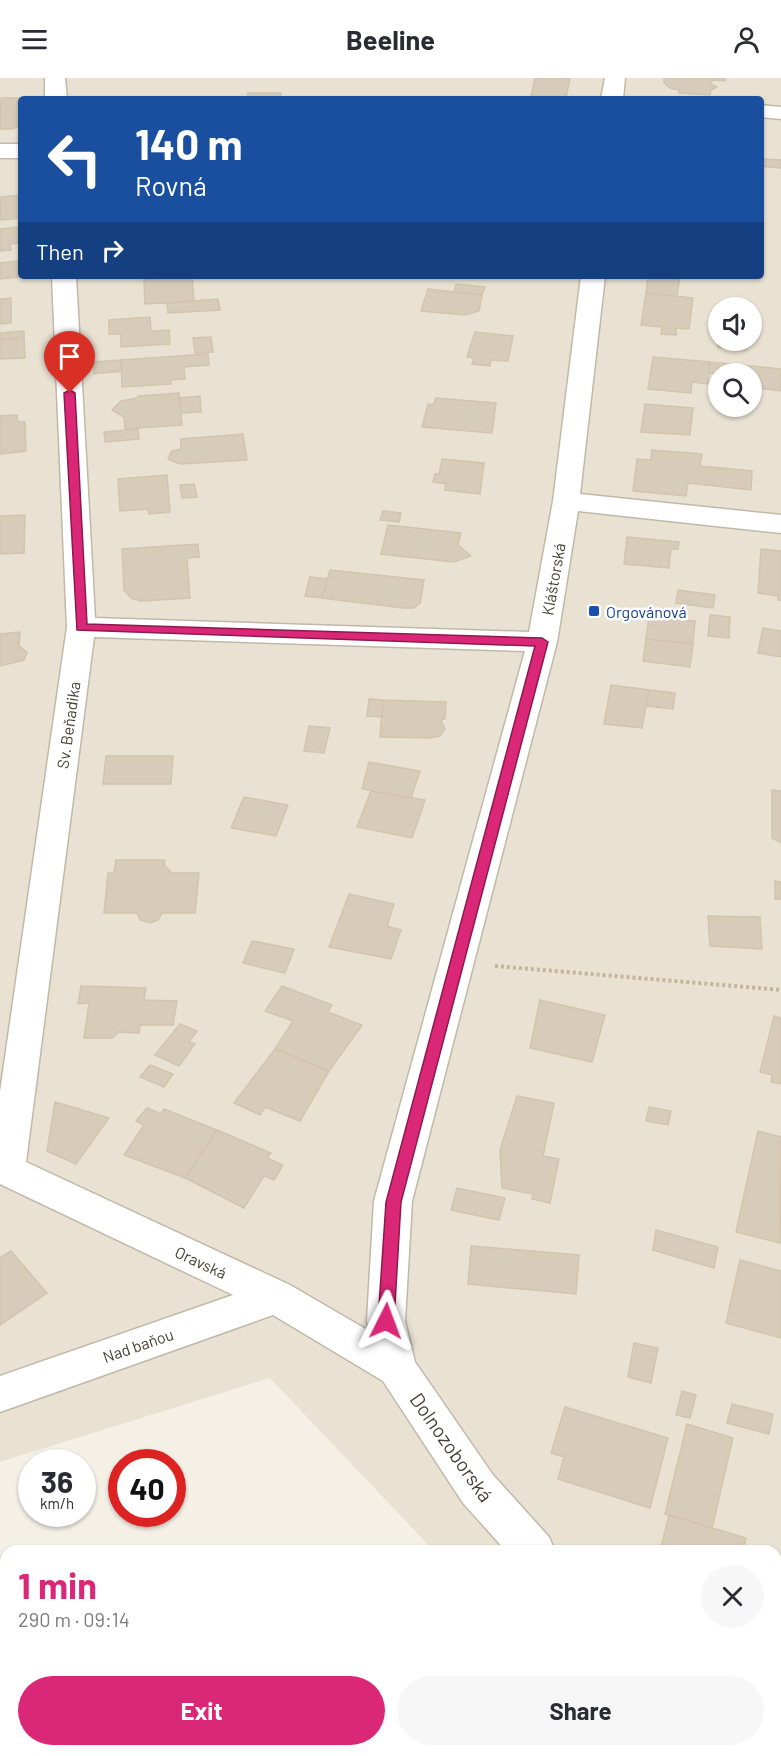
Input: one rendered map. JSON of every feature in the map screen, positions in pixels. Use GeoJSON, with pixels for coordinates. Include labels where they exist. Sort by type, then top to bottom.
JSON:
{"type":"FeatureCollection","features":[{"type":"Feature","properties":{"kind":"street"},"geometry":{"type":"LineString","coordinates":[[55,78],[56,96]]}},
{"type":"Feature","properties":{"kind":"street"},"geometry":{"type":"LineString","coordinates":[[612,96],[615,78]]}},
{"type":"Feature","properties":{"kind":"street"},"geometry":{"type":"LineString","coordinates":[[764,111],[781,113]]}},
{"type":"Feature","properties":{"kind":"street"},"geometry":{"type":"LineString","coordinates":[[0,151],[18,151]]}},
{"type":"Feature","properties":{"kind":"street","name":"Sv. Beňadika"},"geometry":{"type":"LineString","coordinates":[[4,1169],[81,627],[64,279]]}},
{"type":"Feature","properties":{"kind":"street","name":"Kláštorská"},"geometry":{"type":"LineString","coordinates":[[397,1368],[386,1321],[393,1202],[542,642],[566,501],[593,279]]}},
{"type":"Feature","properties":{"kind":"street"},"geometry":{"type":"LineString","coordinates":[[566,501],[781,524]]}},
{"type":"Feature","properties":{"kind":"street"},"geometry":{"type":"LineString","coordinates":[[81,627],[542,642]]}},
{"type":"Feature","properties":{"kind":"street","name":"Oravská"},"geometry":{"type":"LineString","coordinates":[[4,1169],[276,1297],[397,1368]]}},
{"type":"Feature","properties":{"kind":"street","name":"Nad baňou"},"geometry":{"type":"LineString","coordinates":[[0,1394],[276,1297]]}},
{"type":"Feature","properties":{"kind":"street","name":"Dolnozoborská"},"geometry":{"type":"LineString","coordinates":[[397,1368],[478,1489],[529,1545]]}},
{"type":"Feature","properties":{"kind":"path"},"geometry":{"type":"LineString","coordinates":[[458,963],[781,990]]}},
{"type":"Feature","properties":{"kind":"shaded area"},"geometry":{"type":"Polygon","coordinates":[[[0,78],[781,78],[781,1545],[428,1545],[270,1378],[42,1449],[18,1449],[18,1456],[0,1462],[0,78]]]}},
{"type":"Feature","properties":{"kind":"building"},"geometry":{"type":"Polygon","coordinates":[[[535,78],[570,78],[566,96],[531,96],[535,78]]]}},
{"type":"Feature","properties":{"kind":"building"},"geometry":{"type":"Polygon","coordinates":[[[664,78],[725,78],[725,81],[712,80],[711,84],[717,87],[711,90],[710,95],[679,93],[679,90],[670,88],[664,83],[664,78]]]}},
{"type":"Feature","properties":{"kind":"building"},"geometry":{"type":"Polygon","coordinates":[[[248,93],[281,93],[280,96],[248,96],[248,93]]]}},
{"type":"Feature","properties":{"kind":"building"},"geometry":{"type":"Polygon","coordinates":[[[1,98],[18,98],[18,126],[0,129],[1,98]]]}},
{"type":"Feature","properties":{"kind":"building"},"geometry":{"type":"Polygon","coordinates":[[[764,159],[781,160],[781,168],[764,166],[764,159]]]}},
{"type":"Feature","properties":{"kind":"building"},"geometry":{"type":"Polygon","coordinates":[[[18,195],[18,218],[1,220],[0,197],[18,195]]]}},
{"type":"Feature","properties":{"kind":"building"},"geometry":{"type":"Polygon","coordinates":[[[18,227],[18,243],[10,244],[11,250],[0,251],[0,229],[18,227]]]}},
{"type":"Feature","properties":{"kind":"building"},"geometry":{"type":"Polygon","coordinates":[[[18,261],[18,277],[0,279],[0,263],[18,261]]]}},
{"type":"Feature","properties":{"kind":"building"},"geometry":{"type":"Polygon","coordinates":[[[144,279],[192,279],[194,301],[145,304],[144,279]]]}},
{"type":"Feature","properties":{"kind":"building"},"geometry":{"type":"Polygon","coordinates":[[[648,279],[680,279],[677,296],[646,293],[648,279]]]}},
{"type":"Feature","properties":{"kind":"building"},"geometry":{"type":"Polygon","coordinates":[[[456,284],[485,287],[482,295],[454,292],[456,284]]]}},
{"type":"Feature","properties":{"kind":"building"},"geometry":{"type":"Polygon","coordinates":[[[428,289],[482,295],[479,311],[465,315],[421,311],[428,289]]]}},
{"type":"Feature","properties":{"kind":"building"},"geometry":{"type":"Polygon","coordinates":[[[646,293],[693,298],[689,329],[676,328],[676,335],[661,334],[662,327],[641,325],[646,293]]]}},
{"type":"Feature","properties":{"kind":"building"},"geometry":{"type":"Polygon","coordinates":[[[11,298],[11,323],[0,324],[0,299],[11,298]]]}},
{"type":"Feature","properties":{"kind":"building"},"geometry":{"type":"Polygon","coordinates":[[[218,299],[220,310],[168,313],[167,303],[218,299]]]}},
{"type":"Feature","properties":{"kind":"building"},"geometry":{"type":"Polygon","coordinates":[[[150,317],[151,331],[169,330],[170,344],[121,347],[121,334],[109,334],[109,320],[150,317]]]}},
{"type":"Feature","properties":{"kind":"building"},"geometry":{"type":"Polygon","coordinates":[[[24,331],[24,337],[0,340],[0,333],[24,331]]]}},
{"type":"Feature","properties":{"kind":"building"},"geometry":{"type":"Polygon","coordinates":[[[475,332],[513,336],[508,361],[491,360],[490,366],[472,364],[474,358],[467,357],[475,332]]]}},
{"type":"Feature","properties":{"kind":"building"},"geometry":{"type":"Polygon","coordinates":[[[24,337],[25,358],[0,359],[0,340],[24,337]]]}},
{"type":"Feature","properties":{"kind":"building"},"geometry":{"type":"Polygon","coordinates":[[[211,337],[213,352],[195,353],[193,338],[211,337]]]}},
{"type":"Feature","properties":{"kind":"building"},"geometry":{"type":"Polygon","coordinates":[[[208,354],[209,365],[184,367],[185,379],[171,380],[171,384],[122,387],[121,360],[208,354]]]}},
{"type":"Feature","properties":{"kind":"building"},"geometry":{"type":"Polygon","coordinates":[[[653,357],[710,362],[708,363],[708,384],[692,382],[691,393],[648,389],[653,357]]]}},
{"type":"Feature","properties":{"kind":"building"},"geometry":{"type":"Polygon","coordinates":[[[121,360],[122,371],[94,374],[94,362],[121,360]]]}},
{"type":"Feature","properties":{"kind":"building"},"geometry":{"type":"Polygon","coordinates":[[[762,367],[781,369],[781,391],[762,388],[762,367]]]}},
{"type":"Feature","properties":{"kind":"building"},"geometry":{"type":"Polygon","coordinates":[[[179,393],[182,425],[125,429],[124,417],[112,410],[121,401],[138,396],[179,393]]]}},
{"type":"Feature","properties":{"kind":"building"},"geometry":{"type":"Polygon","coordinates":[[[200,396],[201,412],[181,413],[179,398],[200,396]]]}},
{"type":"Feature","properties":{"kind":"building"},"geometry":{"type":"Polygon","coordinates":[[[436,398],[496,403],[492,433],[422,427],[428,404],[433,405],[436,398]]]}},
{"type":"Feature","properties":{"kind":"building"},"geometry":{"type":"Polygon","coordinates":[[[645,404],[693,408],[690,435],[641,432],[645,404]]]}},
{"type":"Feature","properties":{"kind":"building"},"geometry":{"type":"Polygon","coordinates":[[[17,415],[18,422],[25,422],[26,451],[0,454],[0,416],[17,415]]]}},
{"type":"Feature","properties":{"kind":"building"},"geometry":{"type":"Polygon","coordinates":[[[138,429],[139,439],[105,442],[104,432],[138,429]]]}},
{"type":"Feature","properties":{"kind":"building"},"geometry":{"type":"Polygon","coordinates":[[[243,434],[247,460],[180,464],[168,459],[172,451],[181,449],[181,439],[243,434]]]}},
{"type":"Feature","properties":{"kind":"building"},"geometry":{"type":"Polygon","coordinates":[[[652,450],[702,454],[700,466],[752,471],[751,490],[688,483],[686,496],[633,491],[637,459],[651,460],[652,450]]]}},
{"type":"Feature","properties":{"kind":"building"},"geometry":{"type":"Polygon","coordinates":[[[442,459],[484,463],[480,494],[445,490],[446,484],[433,482],[435,474],[439,474],[442,459]]]}},
{"type":"Feature","properties":{"kind":"building"},"geometry":{"type":"Polygon","coordinates":[[[167,475],[170,512],[149,514],[148,509],[120,511],[118,479],[167,475]]]}},
{"type":"Feature","properties":{"kind":"building"},"geometry":{"type":"Polygon","coordinates":[[[194,484],[197,497],[182,498],[180,485],[194,484]]]}},
{"type":"Feature","properties":{"kind":"building"},"geometry":{"type":"Polygon","coordinates":[[[383,511],[401,513],[399,522],[380,520],[383,511]]]}},
{"type":"Feature","properties":{"kind":"building"},"geometry":{"type":"Polygon","coordinates":[[[25,515],[24,553],[0,554],[0,516],[25,515]]]}},
{"type":"Feature","properties":{"kind":"building"},"geometry":{"type":"Polygon","coordinates":[[[388,525],[461,533],[458,545],[471,556],[454,562],[381,554],[388,525]]]}},
{"type":"Feature","properties":{"kind":"building"},"geometry":{"type":"Polygon","coordinates":[[[627,537],[679,542],[678,549],[671,549],[669,568],[624,564],[627,537]]]}},
{"type":"Feature","properties":{"kind":"building"},"geometry":{"type":"Polygon","coordinates":[[[198,544],[199,557],[187,558],[190,598],[141,601],[131,598],[124,590],[122,549],[198,544]]]}},
{"type":"Feature","properties":{"kind":"building"},"geometry":{"type":"Polygon","coordinates":[[[761,549],[781,551],[781,600],[778,600],[778,596],[758,593],[761,549]]]}},
{"type":"Feature","properties":{"kind":"building"},"geometry":{"type":"Polygon","coordinates":[[[330,570],[424,580],[420,603],[414,608],[403,608],[322,598],[330,570]]]}},
{"type":"Feature","properties":{"kind":"building"},"geometry":{"type":"Polygon","coordinates":[[[310,577],[328,579],[322,598],[305,596],[310,577]]]}},
{"type":"Feature","properties":{"kind":"building"},"geometry":{"type":"Polygon","coordinates":[[[678,590],[715,595],[713,608],[676,603],[678,590]]]}},
{"type":"Feature","properties":{"kind":"building"},"geometry":{"type":"Polygon","coordinates":[[[710,615],[730,617],[729,638],[708,636],[710,615]]]}},
{"type":"Feature","properties":{"kind":"building"},"geometry":{"type":"Polygon","coordinates":[[[649,617],[695,621],[693,644],[646,639],[649,617]]]}},
{"type":"Feature","properties":{"kind":"building"},"geometry":{"type":"Polygon","coordinates":[[[763,628],[781,631],[781,657],[758,653],[763,628]]]}},
{"type":"Feature","properties":{"kind":"building"},"geometry":{"type":"Polygon","coordinates":[[[20,632],[19,646],[27,652],[24,660],[0,666],[0,634],[20,632]]]}},
{"type":"Feature","properties":{"kind":"building"},"geometry":{"type":"Polygon","coordinates":[[[646,639],[693,644],[690,667],[643,661],[646,639]]]}},
{"type":"Feature","properties":{"kind":"building"},"geometry":{"type":"Polygon","coordinates":[[[611,685],[649,690],[642,728],[604,724],[611,685]]]}},
{"type":"Feature","properties":{"kind":"building"},"geometry":{"type":"Polygon","coordinates":[[[649,690],[675,693],[673,709],[646,706],[649,690]]]}},
{"type":"Feature","properties":{"kind":"building"},"geometry":{"type":"Polygon","coordinates":[[[369,699],[383,700],[382,717],[367,716],[369,699]]]}},
{"type":"Feature","properties":{"kind":"building"},"geometry":{"type":"Polygon","coordinates":[[[383,700],[446,702],[445,718],[441,721],[445,729],[440,736],[430,738],[380,737],[383,700]]]}},
{"type":"Feature","properties":{"kind":"building"},"geometry":{"type":"Polygon","coordinates":[[[309,726],[330,728],[324,753],[304,751],[309,726]]]}},
{"type":"Feature","properties":{"kind":"building"},"geometry":{"type":"Polygon","coordinates":[[[106,756],[173,756],[171,784],[103,784],[106,756]]]}},
{"type":"Feature","properties":{"kind":"building"},"geometry":{"type":"Polygon","coordinates":[[[369,762],[420,771],[411,798],[362,789],[369,762]]]}},
{"type":"Feature","properties":{"kind":"building"},"geometry":{"type":"Polygon","coordinates":[[[772,790],[781,791],[781,843],[772,838],[772,790]]]}},
{"type":"Feature","properties":{"kind":"building"},"geometry":{"type":"Polygon","coordinates":[[[371,791],[425,800],[412,838],[357,827],[371,791]]]}},
{"type":"Feature","properties":{"kind":"building"},"geometry":{"type":"Polygon","coordinates":[[[244,797],[288,805],[276,836],[231,828],[244,797]]]}},
{"type":"Feature","properties":{"kind":"building"},"geometry":{"type":"Polygon","coordinates":[[[116,860],[165,860],[164,865],[172,873],[199,873],[195,913],[162,913],[158,920],[150,923],[140,920],[137,913],[104,913],[108,873],[114,873],[116,860]]]}},
{"type":"Feature","properties":{"kind":"building"},"geometry":{"type":"Polygon","coordinates":[[[775,881],[781,882],[781,899],[775,899],[775,881]]]}},
{"type":"Feature","properties":{"kind":"building"},"geometry":{"type":"Polygon","coordinates":[[[349,894],[394,904],[387,926],[401,930],[391,959],[329,947],[349,894]]]}},
{"type":"Feature","properties":{"kind":"building"},"geometry":{"type":"Polygon","coordinates":[[[708,916],[760,917],[762,949],[710,946],[708,916]]]}},
{"type":"Feature","properties":{"kind":"building"},"geometry":{"type":"Polygon","coordinates":[[[252,941],[294,949],[285,973],[243,963],[252,941]]]}},
{"type":"Feature","properties":{"kind":"building"},"geometry":{"type":"Polygon","coordinates":[[[81,986],[146,988],[144,1000],[177,1001],[173,1025],[140,1025],[139,1033],[119,1032],[112,1038],[84,1038],[89,1003],[78,1004],[81,986]]]}},
{"type":"Feature","properties":{"kind":"building"},"geometry":{"type":"Polygon","coordinates":[[[282,986],[332,1005],[328,1012],[362,1025],[329,1071],[275,1049],[293,1021],[265,1011],[282,986]]]}},
{"type":"Feature","properties":{"kind":"building"},"geometry":{"type":"Polygon","coordinates":[[[540,1000],[605,1015],[592,1062],[530,1048],[540,1000]]]}},
{"type":"Feature","properties":{"kind":"building"},"geometry":{"type":"Polygon","coordinates":[[[774,1016],[781,1018],[781,1084],[771,1082],[772,1075],[760,1072],[774,1016]]]}},
{"type":"Feature","properties":{"kind":"building"},"geometry":{"type":"Polygon","coordinates":[[[180,1024],[197,1031],[189,1042],[195,1044],[179,1066],[155,1055],[180,1024]]]}},
{"type":"Feature","properties":{"kind":"building"},"geometry":{"type":"Polygon","coordinates":[[[275,1049],[329,1071],[300,1121],[265,1107],[260,1115],[234,1103],[275,1049]]]}},
{"type":"Feature","properties":{"kind":"building"},"geometry":{"type":"Polygon","coordinates":[[[150,1065],[173,1074],[164,1087],[140,1077],[150,1065]]]}},
{"type":"Feature","properties":{"kind":"building"},"geometry":{"type":"Polygon","coordinates":[[[517,1096],[554,1103],[543,1156],[559,1159],[550,1203],[532,1199],[533,1194],[502,1188],[500,1150],[517,1096]]]}},
{"type":"Feature","properties":{"kind":"building"},"geometry":{"type":"Polygon","coordinates":[[[55,1102],[109,1118],[76,1164],[47,1151],[55,1102]]]}},
{"type":"Feature","properties":{"kind":"building"},"geometry":{"type":"Polygon","coordinates":[[[649,1107],[671,1111],[668,1125],[646,1121],[649,1107]]]}},
{"type":"Feature","properties":{"kind":"building"},"geometry":{"type":"Polygon","coordinates":[[[147,1108],[161,1114],[164,1109],[217,1130],[185,1178],[124,1155],[144,1125],[136,1121],[147,1108]]]}},
{"type":"Feature","properties":{"kind":"building"},"geometry":{"type":"Polygon","coordinates":[[[217,1130],[271,1153],[267,1158],[283,1165],[274,1180],[264,1176],[244,1208],[185,1178],[217,1130]]]}},
{"type":"Feature","properties":{"kind":"building"},"geometry":{"type":"Polygon","coordinates":[[[758,1131],[781,1137],[780,1243],[736,1232],[758,1131]]]}},
{"type":"Feature","properties":{"kind":"building"},"geometry":{"type":"Polygon","coordinates":[[[457,1188],[505,1198],[499,1220],[451,1210],[457,1188]]]}},
{"type":"Feature","properties":{"kind":"building"},"geometry":{"type":"Polygon","coordinates":[[[656,1230],[718,1247],[714,1268],[653,1250],[656,1230]]]}},
{"type":"Feature","properties":{"kind":"building"},"geometry":{"type":"Polygon","coordinates":[[[471,1246],[579,1255],[576,1294],[468,1284],[471,1246]]]}},
{"type":"Feature","properties":{"kind":"building"},"geometry":{"type":"Polygon","coordinates":[[[11,1251],[47,1293],[0,1325],[0,1258],[11,1251]]]}},
{"type":"Feature","properties":{"kind":"building"},"geometry":{"type":"Polygon","coordinates":[[[740,1260],[781,1271],[781,1338],[726,1323],[740,1260]]]}},
{"type":"Feature","properties":{"kind":"building"},"geometry":{"type":"Polygon","coordinates":[[[634,1343],[658,1348],[651,1383],[628,1377],[634,1343]]]}},
{"type":"Feature","properties":{"kind":"building"},"geometry":{"type":"Polygon","coordinates":[[[682,1391],[696,1395],[690,1418],[676,1415],[682,1391]]]}},
{"type":"Feature","properties":{"kind":"building"},"geometry":{"type":"Polygon","coordinates":[[[732,1404],[773,1414],[769,1434],[727,1423],[732,1404]]]}},
{"type":"Feature","properties":{"kind":"building"},"geometry":{"type":"Polygon","coordinates":[[[565,1407],[668,1438],[650,1508],[558,1479],[564,1457],[551,1453],[565,1407]]]}},
{"type":"Feature","properties":{"kind":"building"},"geometry":{"type":"Polygon","coordinates":[[[687,1424],[733,1438],[712,1528],[665,1514],[687,1424]]]}},
{"type":"Feature","properties":{"kind":"building"},"geometry":{"type":"Polygon","coordinates":[[[669,1515],[746,1538],[744,1545],[662,1545],[669,1515]]]}},
{"type":"Feature","properties":{"kind":"place","name":"Orgovánová"},"geometry":{"type":"Point","coordinates":[594,611]}},
{"type":"Feature","properties":{"kind":"route"},"geometry":{"type":"LineString","coordinates":[[70,393],[81,627],[542,642],[393,1202],[386,1321]]}}]}
